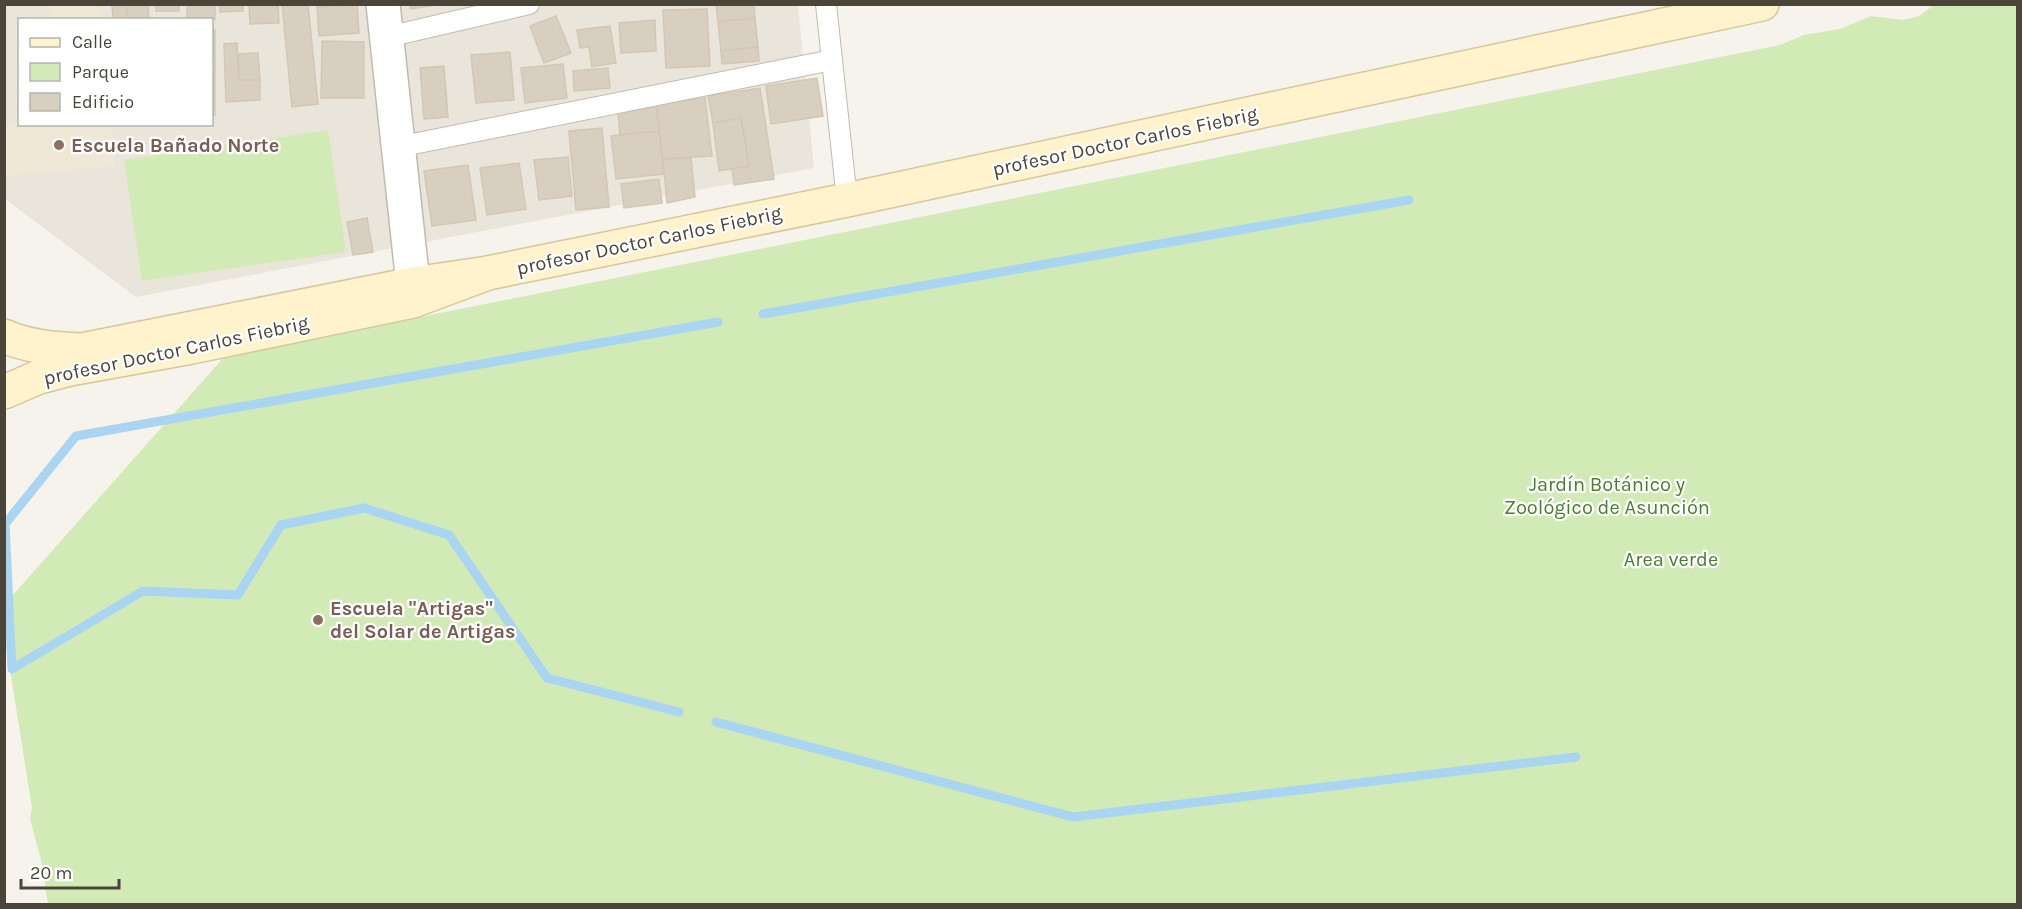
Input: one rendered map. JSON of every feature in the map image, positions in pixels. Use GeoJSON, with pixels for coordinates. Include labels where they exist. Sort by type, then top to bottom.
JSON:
{"type":"FeatureCollection","features":[{"type":"Feature","properties":{"kind":"street"},"geometry":{"type":"LineString","coordinates":[[383,4],[413,284]]}},
{"type":"Feature","properties":{"kind":"street","name":"profesor Doctor Carlos Fiebrig"},"geometry":{"type":"LineString","coordinates":[[4,336],[43,348],[82,350],[413,284],[488,273],[847,200],[1762,4]]}},
{"type":"Feature","properties":{"kind":"street","name":"profesor Doctor Carlos Fiebrig"},"geometry":{"type":"LineString","coordinates":[[4,392],[39,377],[70,369],[192,347],[412,301],[488,273]]}},
{"type":"Feature","properties":{"kind":"lane"},"geometry":{"type":"LineString","coordinates":[[387,37],[529,4]]}},
{"type":"Feature","properties":{"kind":"lane"},"geometry":{"type":"LineString","coordinates":[[825,4],[847,200]]}},
{"type":"Feature","properties":{"kind":"lane"},"geometry":{"type":"LineString","coordinates":[[398,147],[831,60]]}},
{"type":"Feature","properties":{"kind":"shaded area"},"geometry":{"type":"Polygon","coordinates":[[[4,5],[798,5],[814,168],[136,297],[5,199],[4,5]]]}},
{"type":"Feature","properties":{"kind":"shaded area"},"geometry":{"type":"Polygon","coordinates":[[[50,5],[100,5],[101,18],[51,18],[50,5]]]}},
{"type":"Feature","properties":{"kind":"shaded area","name":"Escuela Bañado Norte"},"geometry":{"type":"Polygon","coordinates":[[[18,122],[18,126],[111,126],[115,166],[5,176],[5,124],[18,122]]]}},
{"type":"Feature","properties":{"kind":"green space","name":"Jardín Botánico y Zoológico de Asunción"},"geometry":{"type":"Polygon","coordinates":[[[1934,5],[2017,5],[2017,904],[48,904],[41,860],[30,819],[32,808],[5,638],[4,605],[225,356],[1780,45],[1804,35],[1840,29],[1871,16],[1903,20],[1919,16],[1934,5]]]}},
{"type":"Feature","properties":{"kind":"green space"},"geometry":{"type":"Polygon","coordinates":[[[328,130],[346,252],[142,281],[124,160],[328,130]]]}},
{"type":"Feature","properties":{"kind":"building"},"geometry":{"type":"Polygon","coordinates":[[[112,4],[127,4],[128,18],[113,18],[112,4]]]}},
{"type":"Feature","properties":{"kind":"building"},"geometry":{"type":"Polygon","coordinates":[[[127,4],[148,4],[149,18],[127,18],[127,4]]]}},
{"type":"Feature","properties":{"kind":"building"},"geometry":{"type":"Polygon","coordinates":[[[156,4],[179,4],[179,11],[156,11],[156,4]]]}},
{"type":"Feature","properties":{"kind":"building"},"geometry":{"type":"Polygon","coordinates":[[[187,4],[215,4],[215,19],[187,18],[187,4]]]}},
{"type":"Feature","properties":{"kind":"building"},"geometry":{"type":"Polygon","coordinates":[[[220,4],[243,4],[243,11],[220,12],[220,4]]]}},
{"type":"Feature","properties":{"kind":"building"},"geometry":{"type":"Polygon","coordinates":[[[249,4],[278,4],[279,23],[250,24],[249,4]]]}},
{"type":"Feature","properties":{"kind":"building"},"geometry":{"type":"Polygon","coordinates":[[[282,4],[308,4],[318,104],[292,107],[282,4]]]}},
{"type":"Feature","properties":{"kind":"building"},"geometry":{"type":"Polygon","coordinates":[[[410,4],[442,4],[411,9],[410,4]]]}},
{"type":"Feature","properties":{"kind":"building"},"geometry":{"type":"Polygon","coordinates":[[[716,4],[754,4],[755,18],[718,22],[716,4]]]}},
{"type":"Feature","properties":{"kind":"building"},"geometry":{"type":"Polygon","coordinates":[[[357,5],[359,33],[319,36],[317,7],[357,5]]]}},
{"type":"Feature","properties":{"kind":"building"},"geometry":{"type":"Polygon","coordinates":[[[707,9],[710,66],[666,68],[663,10],[707,9]]]}},
{"type":"Feature","properties":{"kind":"building"},"geometry":{"type":"Polygon","coordinates":[[[556,16],[571,53],[544,63],[530,26],[556,16]]]}},
{"type":"Feature","properties":{"kind":"building"},"geometry":{"type":"Polygon","coordinates":[[[755,18],[758,47],[721,51],[718,22],[755,18]]]}},
{"type":"Feature","properties":{"kind":"building"},"geometry":{"type":"Polygon","coordinates":[[[655,20],[656,51],[621,53],[619,23],[655,20]]]}},
{"type":"Feature","properties":{"kind":"building"},"geometry":{"type":"Polygon","coordinates":[[[610,26],[616,63],[592,67],[589,47],[580,48],[577,30],[610,26]]]}},
{"type":"Feature","properties":{"kind":"building"},"geometry":{"type":"Polygon","coordinates":[[[213,30],[215,30],[215,70],[213,70],[213,30]]]}},
{"type":"Feature","properties":{"kind":"building"},"geometry":{"type":"Polygon","coordinates":[[[322,41],[364,42],[364,98],[321,98],[322,41]]]}},
{"type":"Feature","properties":{"kind":"building"},"geometry":{"type":"Polygon","coordinates":[[[237,43],[239,80],[260,80],[260,100],[226,102],[224,44],[237,43]]]}},
{"type":"Feature","properties":{"kind":"building"},"geometry":{"type":"Polygon","coordinates":[[[758,47],[759,61],[722,64],[721,51],[758,47]]]}},
{"type":"Feature","properties":{"kind":"building"},"geometry":{"type":"Polygon","coordinates":[[[510,52],[514,100],[476,103],[471,55],[510,52]]]}},
{"type":"Feature","properties":{"kind":"building"},"geometry":{"type":"Polygon","coordinates":[[[258,53],[260,80],[239,80],[238,54],[258,53]]]}},
{"type":"Feature","properties":{"kind":"building"},"geometry":{"type":"Polygon","coordinates":[[[563,64],[567,98],[525,103],[521,68],[563,64]]]}},
{"type":"Feature","properties":{"kind":"building"},"geometry":{"type":"Polygon","coordinates":[[[444,66],[448,117],[424,119],[420,68],[444,66]]]}},
{"type":"Feature","properties":{"kind":"building"},"geometry":{"type":"Polygon","coordinates":[[[608,68],[610,88],[574,91],[573,71],[608,68]]]}},
{"type":"Feature","properties":{"kind":"building"},"geometry":{"type":"Polygon","coordinates":[[[213,70],[215,70],[215,115],[213,115],[213,70]]]}},
{"type":"Feature","properties":{"kind":"building"},"geometry":{"type":"Polygon","coordinates":[[[817,78],[823,116],[771,124],[766,86],[817,78]]]}},
{"type":"Feature","properties":{"kind":"building"},"geometry":{"type":"Polygon","coordinates":[[[760,88],[774,179],[734,185],[732,168],[749,166],[741,118],[713,123],[708,96],[760,88]]]}},
{"type":"Feature","properties":{"kind":"building"},"geometry":{"type":"Polygon","coordinates":[[[705,98],[712,156],[663,159],[656,104],[705,98]]]}},
{"type":"Feature","properties":{"kind":"building"},"geometry":{"type":"Polygon","coordinates":[[[656,104],[659,131],[620,135],[618,112],[656,104]]]}},
{"type":"Feature","properties":{"kind":"building"},"geometry":{"type":"Polygon","coordinates":[[[741,118],[749,166],[719,171],[713,123],[741,118]]]}},
{"type":"Feature","properties":{"kind":"building"},"geometry":{"type":"Polygon","coordinates":[[[602,128],[609,207],[576,210],[569,131],[602,128]]]}},
{"type":"Feature","properties":{"kind":"building"},"geometry":{"type":"Polygon","coordinates":[[[659,131],[664,174],[616,179],[611,136],[659,131]]]}},
{"type":"Feature","properties":{"kind":"building"},"geometry":{"type":"Polygon","coordinates":[[[568,157],[572,196],[539,200],[534,160],[568,157]]]}},
{"type":"Feature","properties":{"kind":"building"},"geometry":{"type":"Polygon","coordinates":[[[691,158],[695,197],[667,203],[663,159],[691,158]]]}},
{"type":"Feature","properties":{"kind":"building"},"geometry":{"type":"Polygon","coordinates":[[[519,163],[526,209],[487,215],[480,168],[519,163]]]}},
{"type":"Feature","properties":{"kind":"building"},"geometry":{"type":"Polygon","coordinates":[[[468,165],[476,220],[432,226],[424,171],[468,165]]]}},
{"type":"Feature","properties":{"kind":"building"},"geometry":{"type":"Polygon","coordinates":[[[659,179],[662,203],[624,208],[621,184],[659,179]]]}},
{"type":"Feature","properties":{"kind":"building"},"geometry":{"type":"Polygon","coordinates":[[[367,218],[373,252],[353,255],[347,222],[367,218]]]}},
{"type":"Feature","properties":{"kind":"waterway"},"geometry":{"type":"LineString","coordinates":[[763,314],[1409,200]]}},
{"type":"Feature","properties":{"kind":"waterway"},"geometry":{"type":"LineString","coordinates":[[679,712],[547,678],[449,535],[364,508],[281,525],[238,595],[143,591],[12,669],[5,524],[76,436],[718,322]]}},
{"type":"Feature","properties":{"kind":"waterway"},"geometry":{"type":"LineString","coordinates":[[716,722],[1073,817],[1576,757]]}},
{"type":"Feature","properties":{"kind":"place","name":"Escuela Bañado Norte"},"geometry":{"type":"Point","coordinates":[59,145]}},
{"type":"Feature","properties":{"kind":"place","name":"Escuela \"Artigas\" del Solar de Artigas"},"geometry":{"type":"Point","coordinates":[318,620]}},
{"type":"Feature","properties":{"kind":"park label","name":"Area verde"},"geometry":{"type":"Point","coordinates":[1671,559]}}]}
